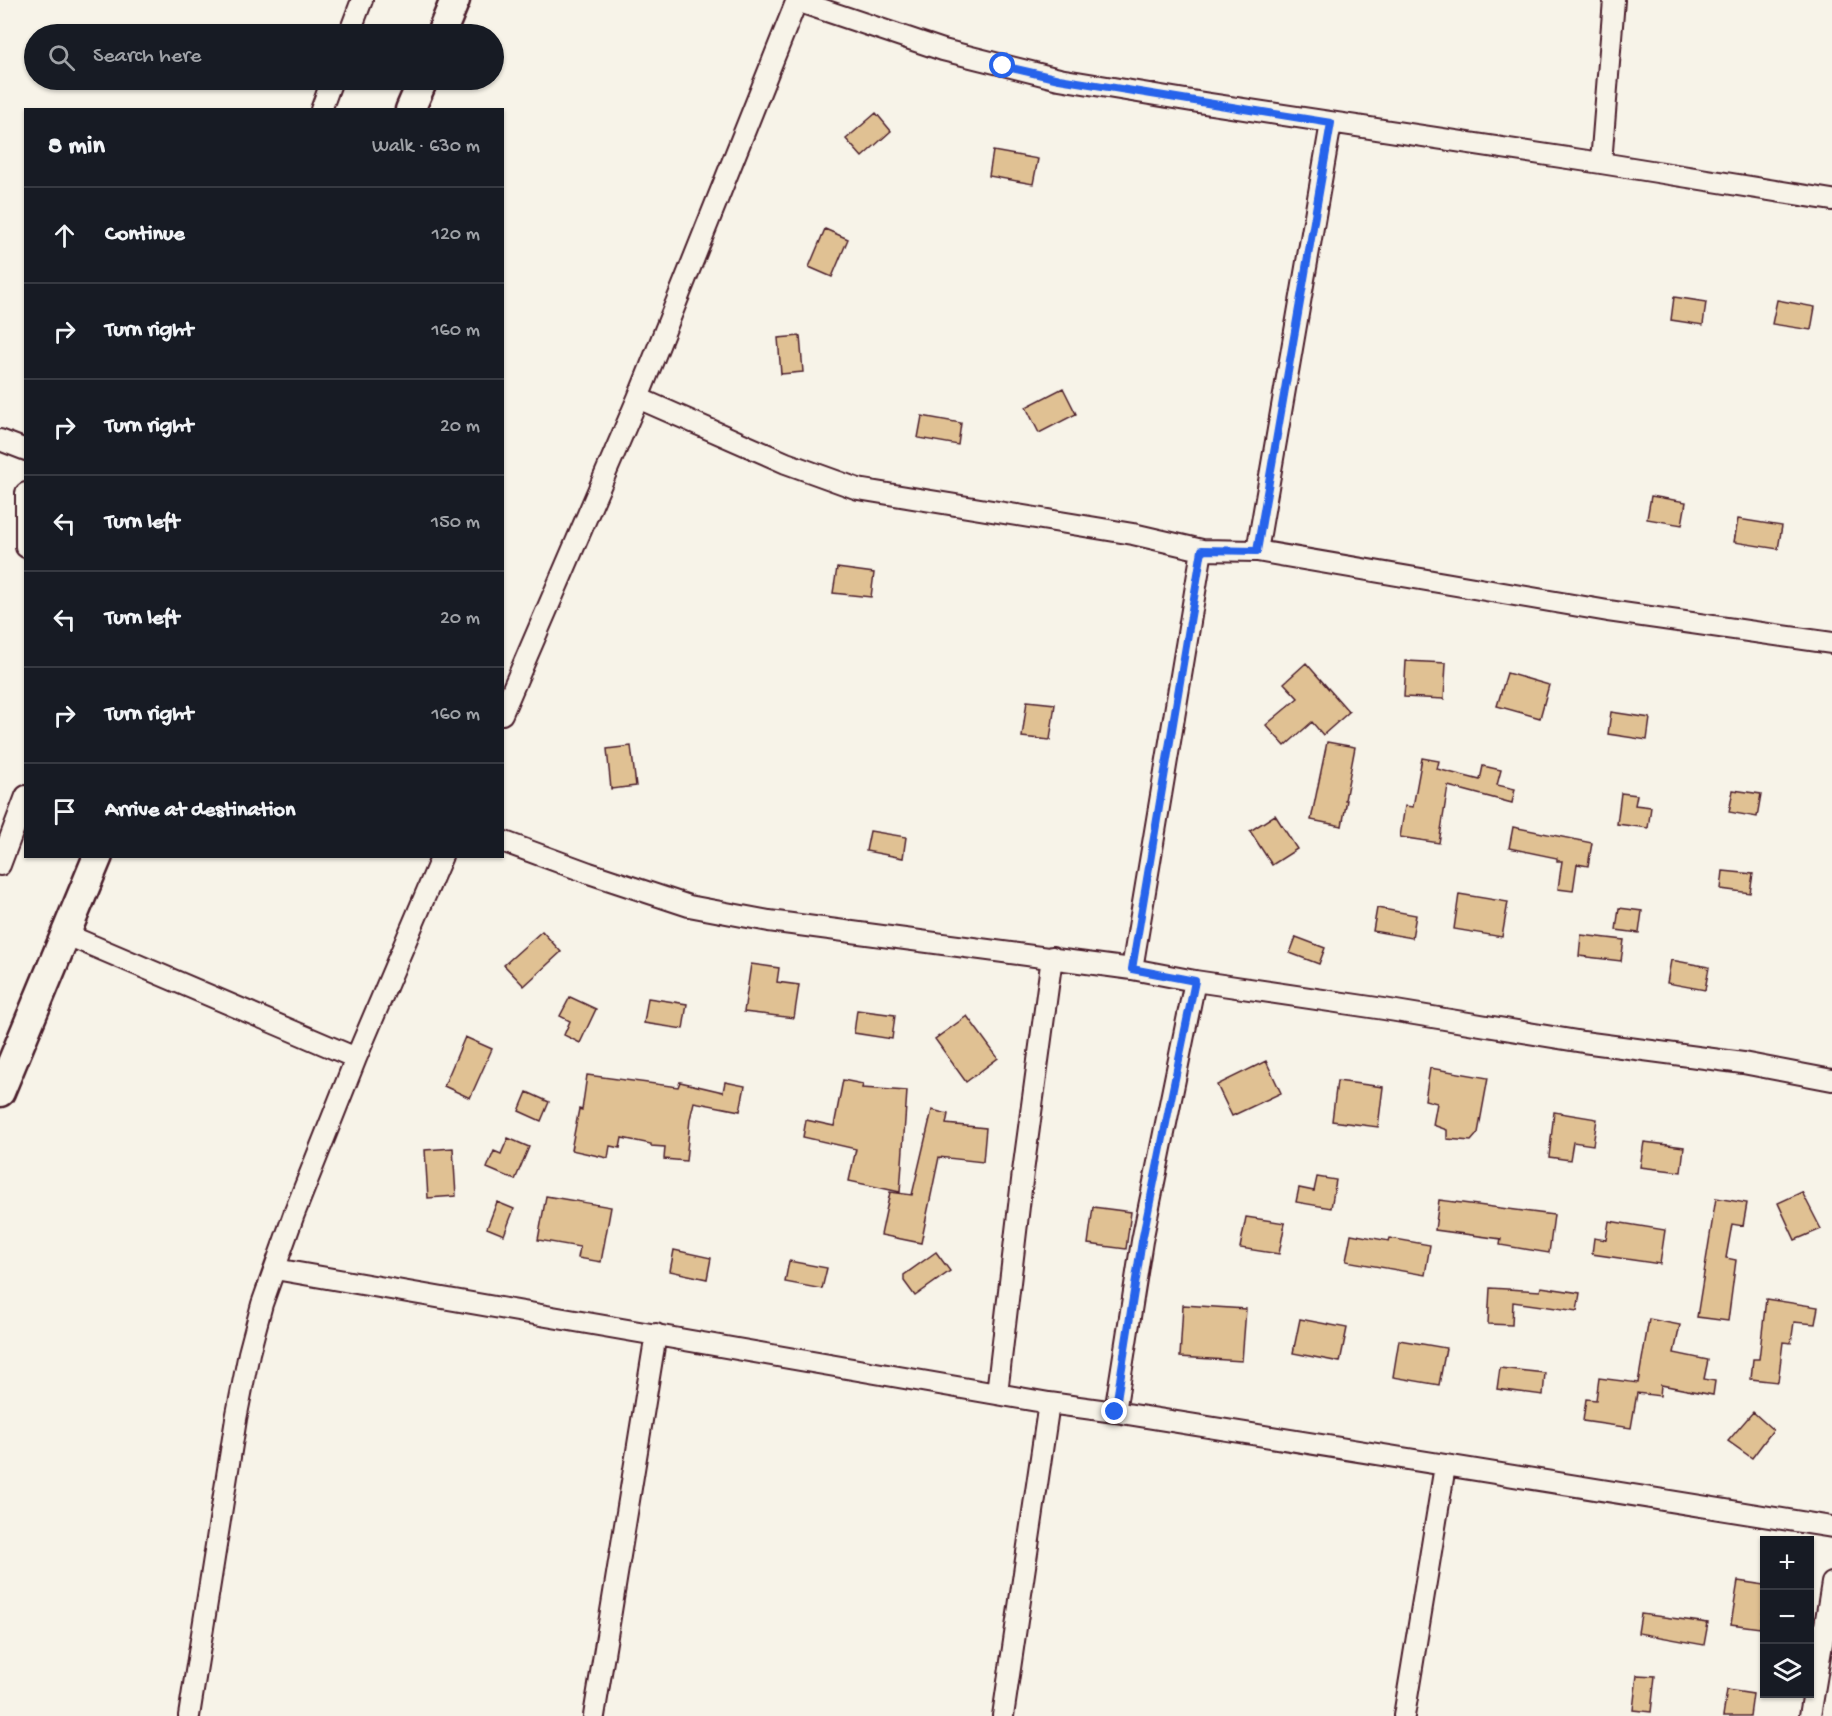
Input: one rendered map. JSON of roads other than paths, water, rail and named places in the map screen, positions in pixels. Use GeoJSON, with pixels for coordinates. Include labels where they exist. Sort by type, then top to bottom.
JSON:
{"type":"FeatureCollection","features":[{"type":"Feature","properties":{"kind":"street"},"geometry":{"type":"LineString","coordinates":[[353,24],[362,0]]}},
{"type":"Feature","properties":{"kind":"street"},"geometry":{"type":"LineString","coordinates":[[445,24],[455,0]]}},
{"type":"Feature","properties":{"kind":"street"},"geometry":{"type":"LineString","coordinates":[[504,709],[638,398],[797,0],[943,50],[1070,81],[1832,200]]}},
{"type":"Feature","properties":{"kind":"street"},"geometry":{"type":"LineString","coordinates":[[1601,163],[1614,0]]}},
{"type":"Feature","properties":{"kind":"street"},"geometry":{"type":"LineString","coordinates":[[322,108],[328,90]]}},
{"type":"Feature","properties":{"kind":"street"},"geometry":{"type":"LineString","coordinates":[[411,108],[419,90]]}},
{"type":"Feature","properties":{"kind":"street"},"geometry":{"type":"LineString","coordinates":[[1257,551],[1331,123]]}},
{"type":"Feature","properties":{"kind":"street"},"geometry":{"type":"LineString","coordinates":[[638,398],[786,463],[858,489],[1133,534],[1202,550],[1257,551],[1608,610],[1832,643]]}},
{"type":"Feature","properties":{"kind":"street"},"geometry":{"type":"LineString","coordinates":[[0,440],[24,449]]}},
{"type":"Feature","properties":{"kind":"street"},"geometry":{"type":"LineString","coordinates":[[1132,969],[1202,550]]}},
{"type":"Feature","properties":{"kind":"street"},"geometry":{"type":"LineString","coordinates":[[0,865],[24,801]]}},
{"type":"Feature","properties":{"kind":"street"},"geometry":{"type":"LineString","coordinates":[[504,842],[689,906],[769,921],[1052,957],[1583,1042],[1743,1063],[1832,1080]]}},
{"type":"Feature","properties":{"kind":"street"},"geometry":{"type":"LineString","coordinates":[[0,1092],[97,858]]}},
{"type":"Feature","properties":{"kind":"street"},"geometry":{"type":"LineString","coordinates":[[189,1716],[236,1419],[249,1353],[262,1304],[294,1214],[356,1058],[440,858]]}},
{"type":"Feature","properties":{"kind":"street"},"geometry":{"type":"LineString","coordinates":[[65,934],[356,1058]]}},
{"type":"Feature","properties":{"kind":"street"},"geometry":{"type":"LineString","coordinates":[[997,1393],[1023,1172],[1052,957]]}},
{"type":"Feature","properties":{"kind":"street"},"geometry":{"type":"LineString","coordinates":[[1115,1412],[1142,1241],[1195,981]]}},
{"type":"Feature","properties":{"kind":"street"},"geometry":{"type":"LineString","coordinates":[[275,1269],[1049,1403],[1832,1527]]}},
{"type":"Feature","properties":{"kind":"street"},"geometry":{"type":"LineString","coordinates":[[594,1716],[656,1334]]}},
{"type":"Feature","properties":{"kind":"street"},"geometry":{"type":"LineString","coordinates":[[1003,1716],[1049,1403]]}},
{"type":"Feature","properties":{"kind":"street"},"geometry":{"type":"LineString","coordinates":[[1404,1716],[1445,1466]]}},
{"type":"Feature","properties":{"kind":"street"},"geometry":{"type":"LineString","coordinates":[[1810,1716],[1832,1583]]}}]}
